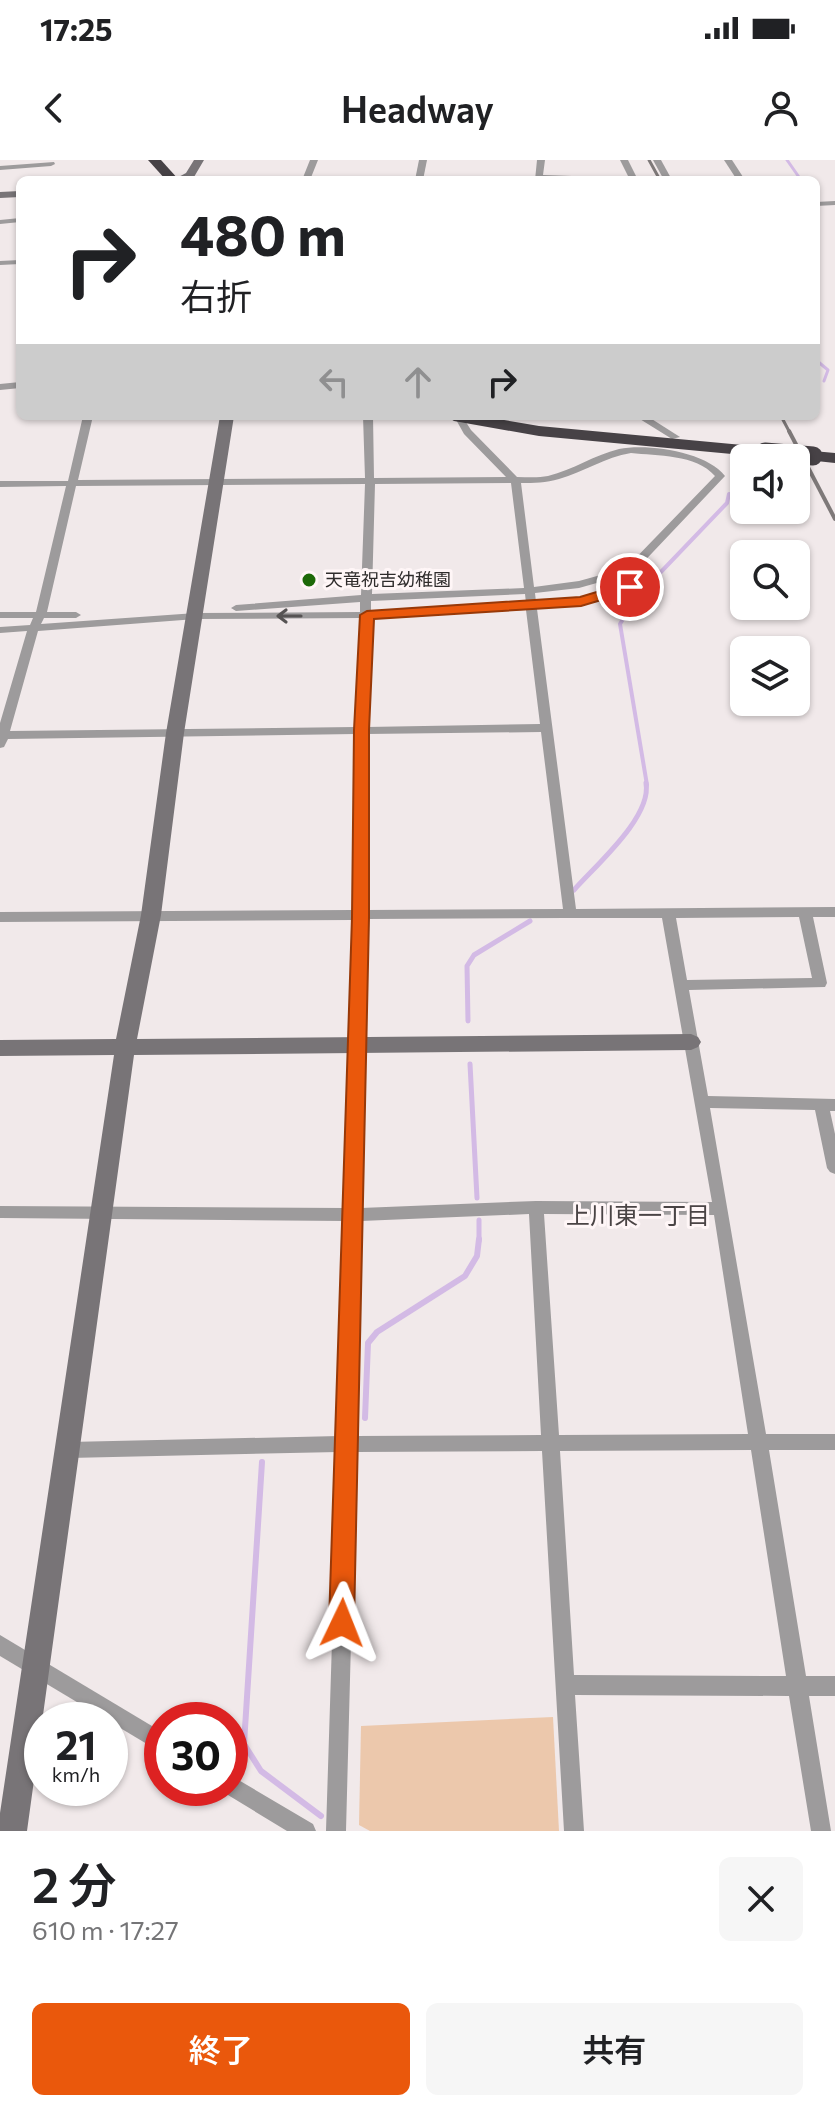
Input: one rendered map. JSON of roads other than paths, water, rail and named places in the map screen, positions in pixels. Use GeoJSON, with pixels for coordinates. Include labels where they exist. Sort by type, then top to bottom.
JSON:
{"type":"FeatureCollection","features":[{"type":"Feature","properties":{"kind":"highway"},"geometry":{"type":"LineString","coordinates":[[154,160],[171,176]]}},
{"type":"Feature","properties":{"kind":"highway"},"geometry":{"type":"LineString","coordinates":[[478,420],[539,431],[835,458]]}},
{"type":"Feature","properties":{"kind":"street"},"geometry":{"type":"LineString","coordinates":[[187,176],[199,160]]}},
{"type":"Feature","properties":{"kind":"street"},"geometry":{"type":"LineString","coordinates":[[0,168],[52,166]]}},
{"type":"Feature","properties":{"kind":"street"},"geometry":{"type":"LineString","coordinates":[[87,420],[41,614],[33,629],[1,738],[545,728]]}},
{"type":"Feature","properties":{"kind":"street"},"geometry":{"type":"LineString","coordinates":[[12,1831],[125,1048],[151,915],[175,733],[226,420]]}},
{"type":"Feature","properties":{"kind":"street"},"geometry":{"type":"LineString","coordinates":[[336,1831],[361,917],[361,730],[372,483],[368,420]]}},
{"type":"Feature","properties":{"kind":"street"},"geometry":{"type":"LineString","coordinates":[[459,420],[516,482],[570,915]]}},
{"type":"Feature","properties":{"kind":"street"},"geometry":{"type":"LineString","coordinates":[[647,420],[675,437]]}},
{"type":"Feature","properties":{"kind":"street"},"geometry":{"type":"LineString","coordinates":[[0,484],[516,482],[563,477],[619,451],[674,455],[702,461],[716,469],[720,476],[630,570],[578,585],[367,597],[0,630]]}},
{"type":"Feature","properties":{"kind":"street"},"geometry":{"type":"LineString","coordinates":[[0,615],[367,615],[532,606],[581,602],[620,591],[630,587],[630,570]]}},
{"type":"Feature","properties":{"kind":"street"},"geometry":{"type":"LineString","coordinates":[[668,912],[721,1209],[821,1831]]}},
{"type":"Feature","properties":{"kind":"street"},"geometry":{"type":"LineString","coordinates":[[680,985],[820,983],[805,912]]}},
{"type":"Feature","properties":{"kind":"street"},"geometry":{"type":"LineString","coordinates":[[0,917],[835,912]]}},
{"type":"Feature","properties":{"kind":"street"},"geometry":{"type":"LineString","coordinates":[[0,1048],[691,1042]]}},
{"type":"Feature","properties":{"kind":"street"},"geometry":{"type":"LineString","coordinates":[[703,1102],[828,1105],[835,1168]]}},
{"type":"Feature","properties":{"kind":"street"},"geometry":{"type":"LineString","coordinates":[[0,1212],[353,1215],[536,1207],[721,1209]]}},
{"type":"Feature","properties":{"kind":"street"},"geometry":{"type":"LineString","coordinates":[[536,1207],[574,1831]]}},
{"type":"Feature","properties":{"kind":"street"},"geometry":{"type":"LineString","coordinates":[[69,1450],[347,1444],[835,1442]]}},
{"type":"Feature","properties":{"kind":"street"},"geometry":{"type":"LineString","coordinates":[[0,1645],[144,1732]]}},
{"type":"Feature","properties":{"kind":"street"},"geometry":{"type":"LineString","coordinates":[[567,1685],[835,1686]]}},
{"type":"Feature","properties":{"kind":"street"},"geometry":{"type":"LineString","coordinates":[[248,1796],[306,1831]]}},
{"type":"Feature","properties":{"kind":"waterway"},"geometry":{"type":"LineString","coordinates":[[787,160],[798,176]]}},
{"type":"Feature","properties":{"kind":"waterway"},"geometry":{"type":"LineString","coordinates":[[820,363],[828,370],[824,381]]}},
{"type":"Feature","properties":{"kind":"waterway"},"geometry":{"type":"LineString","coordinates":[[647,785],[620,624],[636,598],[727,503],[729,494]]}},
{"type":"Feature","properties":{"kind":"waterway"},"geometry":{"type":"LineString","coordinates":[[574,890],[632,825],[646,796],[646,783]]}},
{"type":"Feature","properties":{"kind":"waterway"},"geometry":{"type":"LineString","coordinates":[[468,1021],[467,966],[474,955],[530,921]]}},
{"type":"Feature","properties":{"kind":"waterway"},"geometry":{"type":"LineString","coordinates":[[470,1064],[477,1198]]}},
{"type":"Feature","properties":{"kind":"waterway"},"geometry":{"type":"LineString","coordinates":[[479,1220],[479,1239]]}},
{"type":"Feature","properties":{"kind":"waterway"},"geometry":{"type":"LineString","coordinates":[[365,1418],[368,1343],[377,1332],[465,1276],[477,1256],[479,1239]]}},
{"type":"Feature","properties":{"kind":"waterway"},"geometry":{"type":"LineString","coordinates":[[262,1462],[244,1744],[261,1771],[321,1816]]}},
{"type":"Feature","properties":{"kind":"railway"},"geometry":{"type":"LineString","coordinates":[[649,160],[658,176]]}},
{"type":"Feature","properties":{"kind":"railway"},"geometry":{"type":"LineString","coordinates":[[783,420],[790,433]]}},
{"type":"Feature","properties":{"kind":"railway"},"geometry":{"type":"LineString","coordinates":[[789,431],[835,519]]}},
{"type":"Feature","properties":{"kind":"place","name":"天竜祝吉幼稚園"},"geometry":{"type":"Point","coordinates":[309,580]}},
{"type":"Feature","properties":{"kind":"district","name":"上川東一丁目"},"geometry":{"type":"Point","coordinates":[638,1216]}}]}
